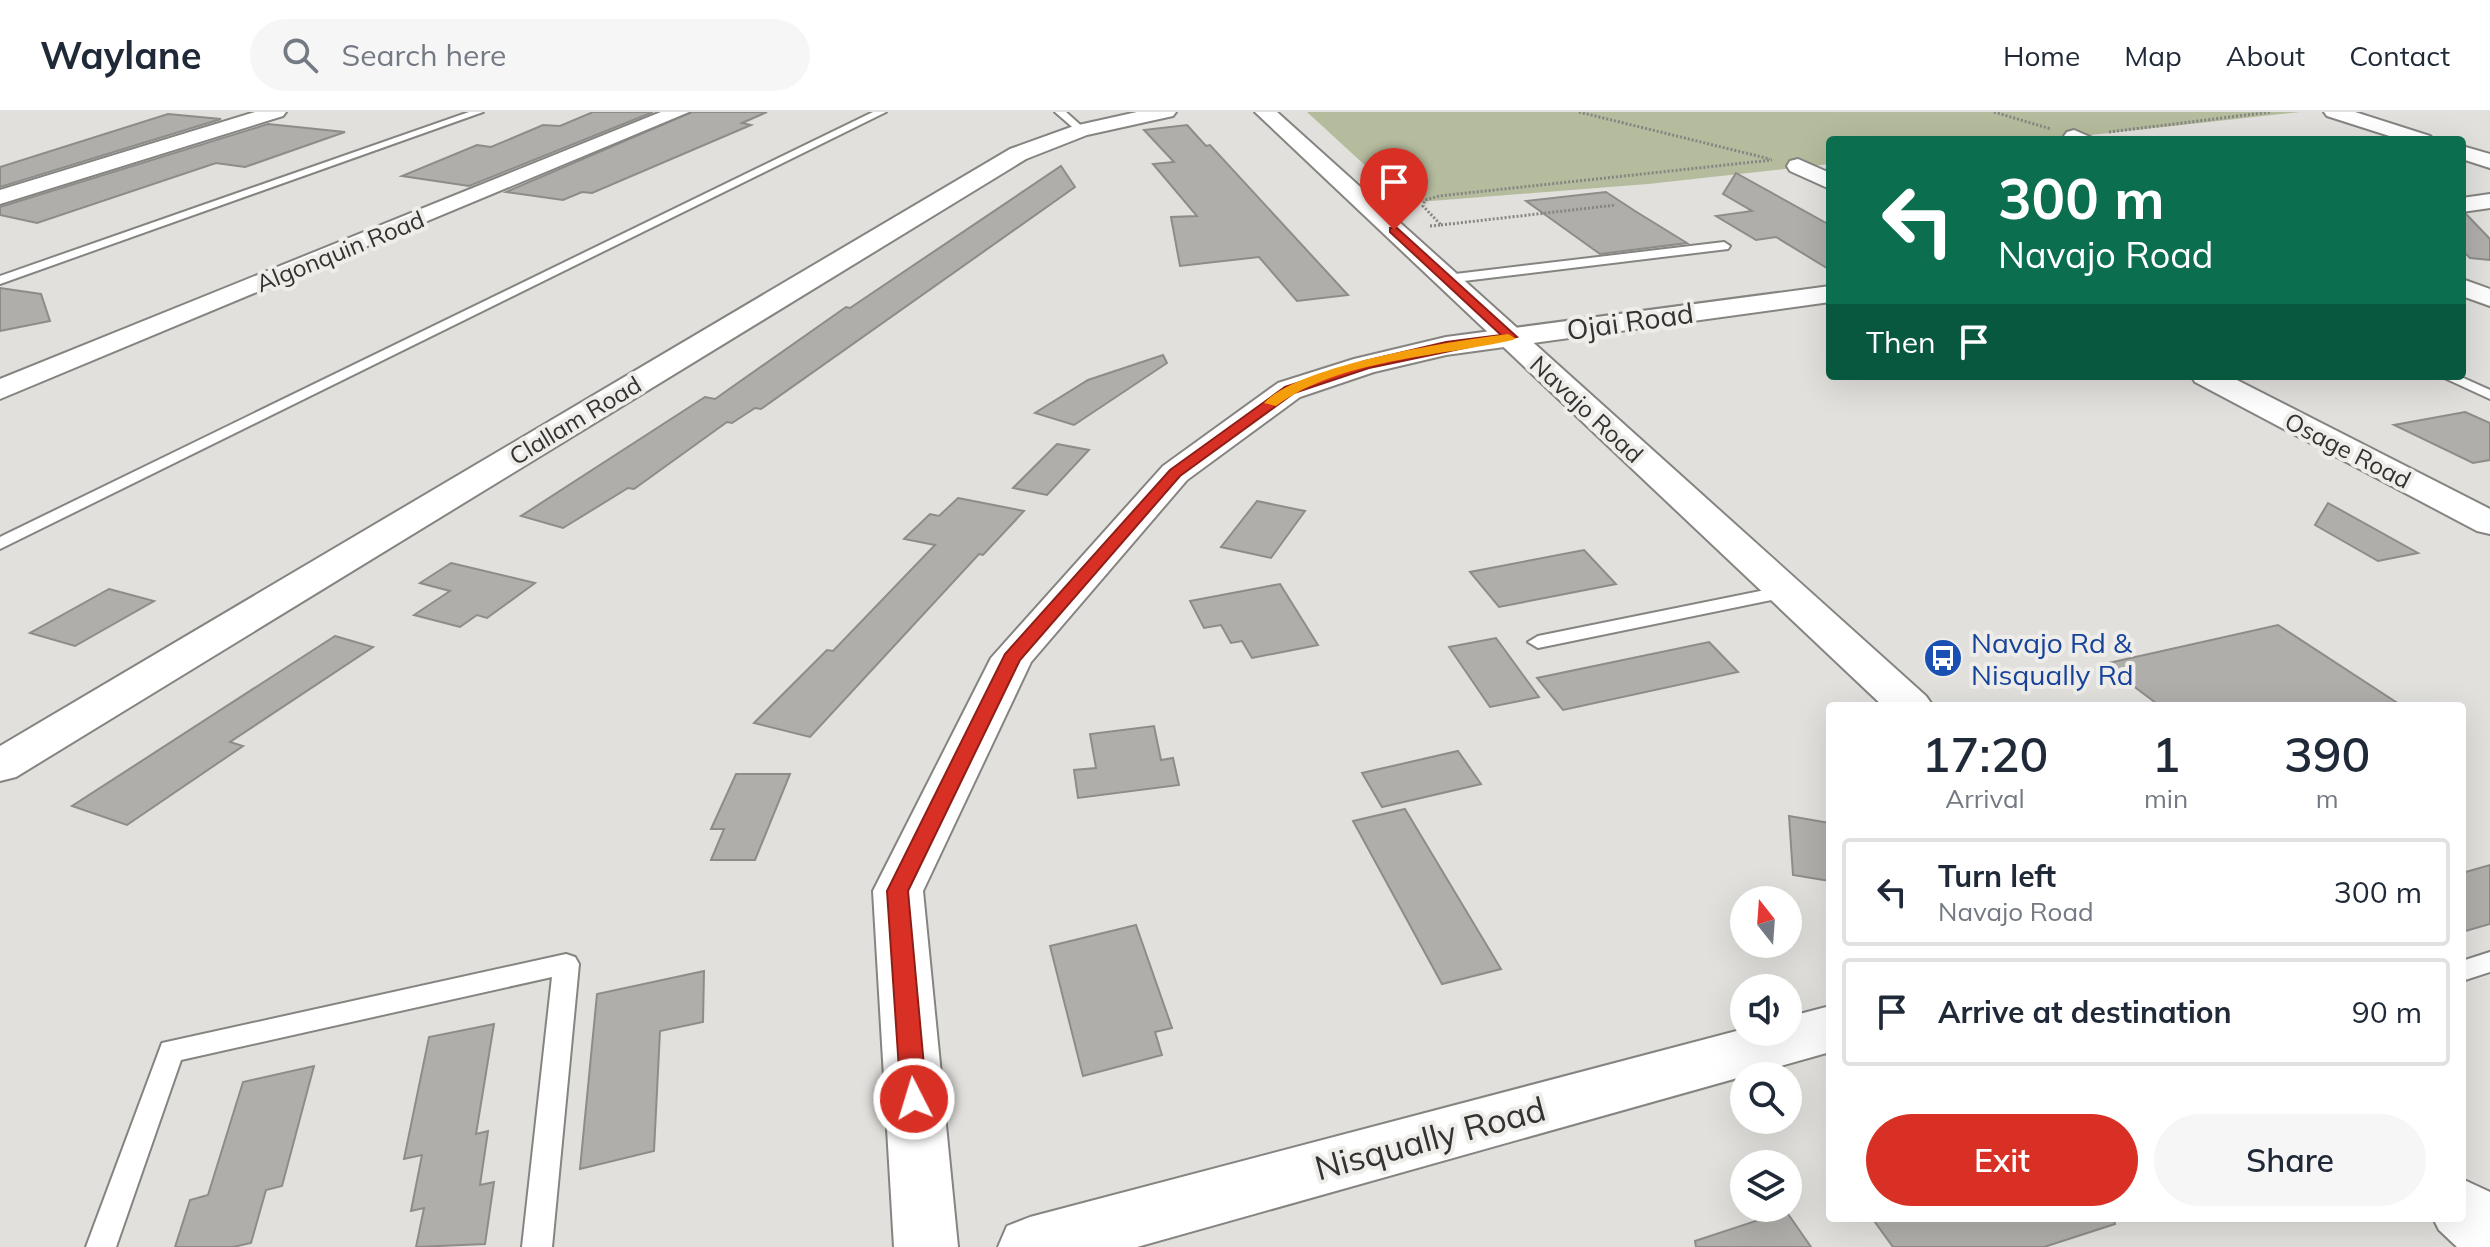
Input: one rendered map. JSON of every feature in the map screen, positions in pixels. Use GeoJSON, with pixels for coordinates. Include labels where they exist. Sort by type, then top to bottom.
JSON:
{"type":"FeatureCollection","features":[{"type":"Feature","properties":{"kind":"main road","name":"Navajo Road"},"geometry":{"type":"LineString","coordinates":[[1265,112],[1906,702]]}},
{"type":"Feature","properties":{"kind":"main road"},"geometry":{"type":"LineString","coordinates":[[2466,1213],[2490,1234]]}},
{"type":"Feature","properties":{"kind":"street"},"geometry":{"type":"LineString","coordinates":[[0,197],[276,112]]}},
{"type":"Feature","properties":{"kind":"street","name":"Algonquin Road"},"geometry":{"type":"LineString","coordinates":[[0,390],[679,112]]}},
{"type":"Feature","properties":{"kind":"street","name":"Clallam Road"},"geometry":{"type":"LineString","coordinates":[[0,766],[1070,121],[1166,112]]}},
{"type":"Feature","properties":{"kind":"street"},"geometry":{"type":"LineString","coordinates":[[2334,112],[2410,136]]}},
{"type":"Feature","properties":{"kind":"street"},"geometry":{"type":"LineString","coordinates":[[2466,153],[2490,161]]}},
{"type":"Feature","properties":{"kind":"street"},"geometry":{"type":"LineString","coordinates":[[1798,166],[1826,180]]}},
{"type":"Feature","properties":{"kind":"street"},"geometry":{"type":"LineString","coordinates":[[2466,204],[2490,201]]}},
{"type":"Feature","properties":{"kind":"street"},"geometry":{"type":"LineString","coordinates":[[2466,289],[2490,298]]}},
{"type":"Feature","properties":{"kind":"street","name":"Ojai Road"},"geometry":{"type":"LineString","coordinates":[[926,1247],[898,891],[1012,658],[1175,473],[1289,390],[1365,365],[1446,346],[1826,295]]}},
{"type":"Feature","properties":{"kind":"street","name":"Osage Road"},"geometry":{"type":"LineString","coordinates":[[2214,380],[2490,523]]}},
{"type":"Feature","properties":{"kind":"street","name":"Nisqually Road"},"geometry":{"type":"LineString","coordinates":[[1030,1247],[1826,1030]]}},
{"type":"Feature","properties":{"kind":"lane"},"geometry":{"type":"LineString","coordinates":[[0,280],[478,112]]}},
{"type":"Feature","properties":{"kind":"lane"},"geometry":{"type":"LineString","coordinates":[[0,544],[881,112]]}},
{"type":"Feature","properties":{"kind":"lane"},"geometry":{"type":"LineString","coordinates":[[1447,279],[1724,246]]}},
{"type":"Feature","properties":{"kind":"lane"},"geometry":{"type":"LineString","coordinates":[[2456,380],[2490,395]]}},
{"type":"Feature","properties":{"kind":"lane"},"geometry":{"type":"LineString","coordinates":[[1538,642],[1785,592]]}},
{"type":"Feature","properties":{"kind":"lane"},"geometry":{"type":"LineString","coordinates":[[2466,970],[2490,962]]}},
{"type":"Feature","properties":{"kind":"lane"},"geometry":{"type":"LineString","coordinates":[[101,1247],[171,1051],[566,964],[537,1247]]}},
{"type":"Feature","properties":{"kind":"path"},"geometry":{"type":"LineString","coordinates":[[1441,225],[1427,213],[1423,206],[1425,200],[1625,174],[1773,160],[1579,112]]}},
{"type":"Feature","properties":{"kind":"path"},"geometry":{"type":"LineString","coordinates":[[1994,112],[2073,136]]}},
{"type":"Feature","properties":{"kind":"path"},"geometry":{"type":"LineString","coordinates":[[2095,136],[2271,112]]}},
{"type":"Feature","properties":{"kind":"path"},"geometry":{"type":"LineString","coordinates":[[1394,230],[1616,205]]}},
{"type":"Feature","properties":{"kind":"green space"},"geometry":{"type":"Polygon","coordinates":[[[1307,112],[2300,112],[2082,136],[1826,136],[1826,164],[1648,184],[1406,203],[1307,112]]]}},
{"type":"Feature","properties":{"kind":"building"},"geometry":{"type":"Polygon","coordinates":[[[593,112],[653,112],[469,186],[402,176],[477,145],[491,147],[543,125],[560,126],[593,112]]]}},
{"type":"Feature","properties":{"kind":"building"},"geometry":{"type":"Polygon","coordinates":[[[692,112],[767,112],[742,123],[751,125],[592,193],[582,192],[563,200],[506,192],[692,112]]]}},
{"type":"Feature","properties":{"kind":"building"},"geometry":{"type":"Polygon","coordinates":[[[168,114],[221,119],[0,187],[0,167],[168,114]]]}},
{"type":"Feature","properties":{"kind":"building"},"geometry":{"type":"Polygon","coordinates":[[[268,124],[345,132],[245,167],[216,163],[37,223],[0,215],[0,207],[268,124]]]}},
{"type":"Feature","properties":{"kind":"building"},"geometry":{"type":"Polygon","coordinates":[[[1187,125],[1206,146],[1210,145],[1348,295],[1297,301],[1259,257],[1180,266],[1171,217],[1197,216],[1153,164],[1174,162],[1144,130],[1187,125]]]}},
{"type":"Feature","properties":{"kind":"building"},"geometry":{"type":"Polygon","coordinates":[[[1061,166],[1075,187],[761,409],[755,408],[732,423],[727,422],[634,489],[628,488],[563,528],[521,516],[705,397],[715,399],[846,307],[850,308],[1061,166]]]}},
{"type":"Feature","properties":{"kind":"building"},"geometry":{"type":"Polygon","coordinates":[[[1736,173],[1826,223],[1826,268],[1776,237],[1756,240],[1716,216],[1752,211],[1723,194],[1736,173]]]}},
{"type":"Feature","properties":{"kind":"building"},"geometry":{"type":"Polygon","coordinates":[[[1606,192],[1687,243],[1600,254],[1526,201],[1606,192]]]}},
{"type":"Feature","properties":{"kind":"building"},"geometry":{"type":"Polygon","coordinates":[[[2466,214],[2490,239],[2490,260],[2470,258],[2466,254],[2466,214]]]}},
{"type":"Feature","properties":{"kind":"building"},"geometry":{"type":"Polygon","coordinates":[[[0,288],[41,294],[50,321],[0,331],[0,288]]]}},
{"type":"Feature","properties":{"kind":"building"},"geometry":{"type":"Polygon","coordinates":[[[1163,355],[1167,363],[1074,425],[1035,413],[1088,380],[1163,355]]]}},
{"type":"Feature","properties":{"kind":"building"},"geometry":{"type":"Polygon","coordinates":[[[2465,412],[2490,423],[2490,460],[2473,463],[2394,425],[2465,412]]]}},
{"type":"Feature","properties":{"kind":"building"},"geometry":{"type":"Polygon","coordinates":[[[1057,444],[1089,450],[1047,495],[1013,488],[1057,444]]]}},
{"type":"Feature","properties":{"kind":"building"},"geometry":{"type":"Polygon","coordinates":[[[958,498],[1024,511],[983,555],[979,554],[810,737],[754,723],[827,650],[833,651],[935,545],[904,539],[930,514],[939,516],[958,498]]]}},
{"type":"Feature","properties":{"kind":"building"},"geometry":{"type":"Polygon","coordinates":[[[1257,501],[1305,511],[1271,558],[1221,547],[1257,501]]]}},
{"type":"Feature","properties":{"kind":"building"},"geometry":{"type":"Polygon","coordinates":[[[2328,503],[2418,553],[2378,561],[2315,525],[2328,503]]]}},
{"type":"Feature","properties":{"kind":"building"},"geometry":{"type":"Polygon","coordinates":[[[1584,550],[1616,584],[1499,607],[1470,572],[1584,550]]]}},
{"type":"Feature","properties":{"kind":"building"},"geometry":{"type":"Polygon","coordinates":[[[451,563],[535,583],[487,618],[477,615],[460,627],[414,615],[450,591],[420,583],[451,563]]]}},
{"type":"Feature","properties":{"kind":"building"},"geometry":{"type":"Polygon","coordinates":[[[1280,584],[1318,645],[1252,658],[1242,641],[1231,643],[1221,625],[1204,628],[1190,601],[1280,584]]]}},
{"type":"Feature","properties":{"kind":"building"},"geometry":{"type":"Polygon","coordinates":[[[109,589],[154,601],[75,646],[30,633],[109,589]]]}},
{"type":"Feature","properties":{"kind":"building"},"geometry":{"type":"Polygon","coordinates":[[[2278,625],[2396,702],[2155,702],[2104,664],[2278,625]]]}},
{"type":"Feature","properties":{"kind":"building"},"geometry":{"type":"Polygon","coordinates":[[[335,636],[373,647],[230,742],[243,746],[127,825],[72,806],[335,636]]]}},
{"type":"Feature","properties":{"kind":"building"},"geometry":{"type":"Polygon","coordinates":[[[1496,638],[1539,697],[1490,707],[1449,647],[1496,638]]]}},
{"type":"Feature","properties":{"kind":"building"},"geometry":{"type":"Polygon","coordinates":[[[1709,642],[1738,672],[1563,710],[1537,678],[1709,642]]]}},
{"type":"Feature","properties":{"kind":"building"},"geometry":{"type":"Polygon","coordinates":[[[1154,726],[1161,760],[1173,758],[1179,785],[1078,798],[1074,770],[1096,768],[1090,734],[1154,726]]]}},
{"type":"Feature","properties":{"kind":"building"},"geometry":{"type":"Polygon","coordinates":[[[1458,751],[1481,784],[1382,807],[1362,773],[1458,751]]]}},
{"type":"Feature","properties":{"kind":"building"},"geometry":{"type":"Polygon","coordinates":[[[736,774],[790,774],[755,860],[711,860],[724,829],[711,829],[736,774]]]}},
{"type":"Feature","properties":{"kind":"building"},"geometry":{"type":"Polygon","coordinates":[[[1405,809],[1501,969],[1442,984],[1353,821],[1405,809]]]}},
{"type":"Feature","properties":{"kind":"building"},"geometry":{"type":"Polygon","coordinates":[[[1789,816],[1826,822],[1826,880],[1793,875],[1789,816]]]}},
{"type":"Feature","properties":{"kind":"building"},"geometry":{"type":"Polygon","coordinates":[[[2490,865],[2490,924],[2466,931],[2466,872],[2490,865]]]}},
{"type":"Feature","properties":{"kind":"building"},"geometry":{"type":"Polygon","coordinates":[[[1136,925],[1172,1028],[1155,1032],[1162,1055],[1083,1076],[1050,946],[1136,925]]]}},
{"type":"Feature","properties":{"kind":"building"},"geometry":{"type":"Polygon","coordinates":[[[704,971],[703,1022],[660,1031],[654,1151],[580,1169],[597,994],[704,971]]]}},
{"type":"Feature","properties":{"kind":"building"},"geometry":{"type":"Polygon","coordinates":[[[494,1024],[476,1134],[488,1131],[480,1185],[494,1182],[485,1244],[416,1247],[424,1208],[411,1211],[422,1155],[404,1159],[429,1037],[494,1024]]]}},
{"type":"Feature","properties":{"kind":"building"},"geometry":{"type":"Polygon","coordinates":[[[314,1066],[282,1186],[266,1190],[251,1243],[233,1247],[175,1247],[190,1200],[208,1195],[243,1082],[314,1066]]]}},
{"type":"Feature","properties":{"kind":"building"},"geometry":{"type":"Polygon","coordinates":[[[1753,1222],[1794,1222],[1811,1247],[1696,1247],[1695,1241],[1753,1222]]]}},
{"type":"Feature","properties":{"kind":"building"},"geometry":{"type":"Polygon","coordinates":[[[1875,1222],[2115,1224],[2044,1247],[1893,1247],[1875,1222]]]}},
{"type":"Feature","properties":{"kind":"slow traffic"},"geometry":{"type":"LineString","coordinates":[[1271,403],[1289,390],[1365,365],[1446,346],[1508,338]]}},
{"type":"Feature","properties":{"kind":"place","name":"Navajo Rd & Nisqually Rd"},"geometry":{"type":"Point","coordinates":[1943,658]}},
{"type":"Feature","properties":{"kind":"route"},"geometry":{"type":"LineString","coordinates":[[914,1099],[898,891],[1012,658],[1175,473],[1289,390],[1365,365],[1446,346],[1511,337],[1394,230]]}}]}
